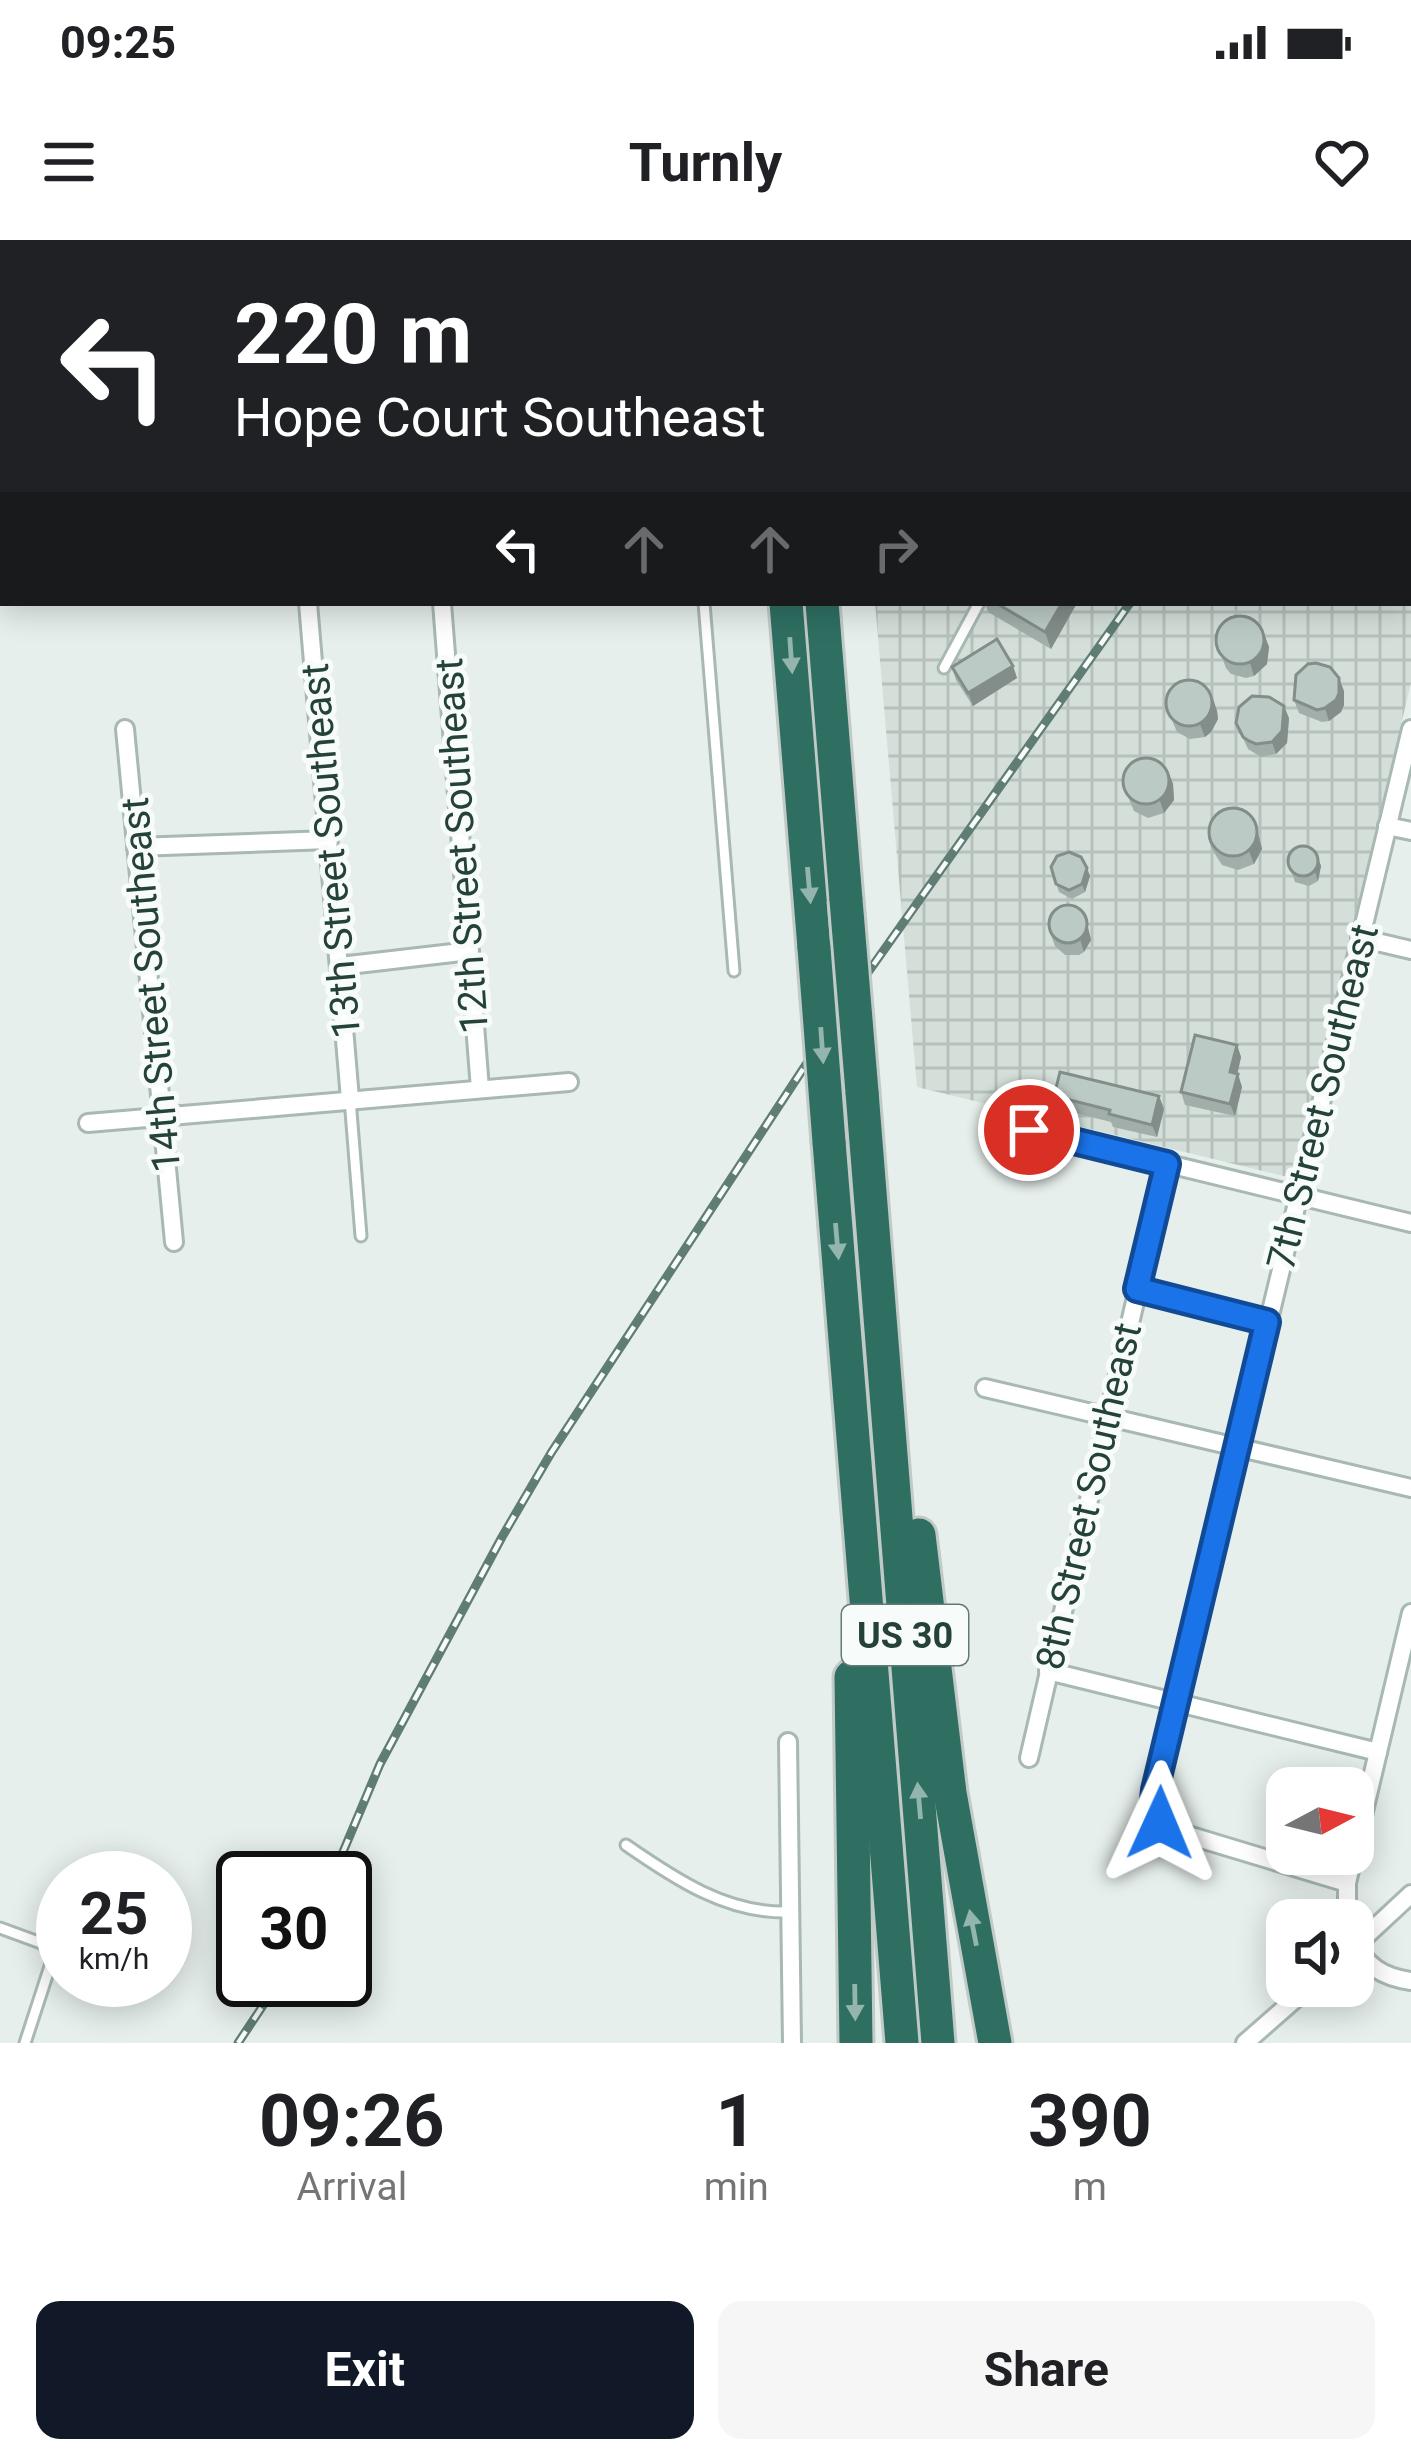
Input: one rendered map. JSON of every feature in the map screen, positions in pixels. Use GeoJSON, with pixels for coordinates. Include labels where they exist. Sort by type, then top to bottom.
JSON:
{"type":"FeatureCollection","features":[{"type":"Feature","properties":{"kind":"highway","name":"US 30"},"geometry":{"type":"LineString","coordinates":[[787,606],[902,2043]]}},
{"type":"Feature","properties":{"kind":"highway","name":"US 30"},"geometry":{"type":"LineString","coordinates":[[822,606],[938,2043]]}},
{"type":"Feature","properties":{"kind":"highway"},"geometry":{"type":"LineString","coordinates":[[873,1227],[906,1412],[950,1792],[995,2043]]}},
{"type":"Feature","properties":{"kind":"highway"},"geometry":{"type":"LineString","coordinates":[[846,1340],[838,1449],[852,1697],[856,2043]]}},
{"type":"Feature","properties":{"kind":"street","name":"13th Street Southeast"},"geometry":{"type":"LineString","coordinates":[[308,606],[350,1100]]}},
{"type":"Feature","properties":{"kind":"street","name":"12th Street Southeast"},"geometry":{"type":"LineString","coordinates":[[442,606],[480,1088]]}},
{"type":"Feature","properties":{"kind":"street","name":"14th Street Southeast"},"geometry":{"type":"LineString","coordinates":[[125,729],[174,1242]]}},
{"type":"Feature","properties":{"kind":"street","name":"7th Street Southeast"},"geometry":{"type":"LineString","coordinates":[[1347,1882],[1168,1829],[1154,1815],[1155,1790],[1411,729]]}},
{"type":"Feature","properties":{"kind":"street"},"geometry":{"type":"LineString","coordinates":[[1387,826],[1411,832]]}},
{"type":"Feature","properties":{"kind":"street"},"geometry":{"type":"LineString","coordinates":[[136,847],[329,839]]}},
{"type":"Feature","properties":{"kind":"street"},"geometry":{"type":"LineString","coordinates":[[1360,938],[1411,950]]}},
{"type":"Feature","properties":{"kind":"street"},"geometry":{"type":"LineString","coordinates":[[340,966],[470,951]]}},
{"type":"Feature","properties":{"kind":"street"},"geometry":{"type":"LineString","coordinates":[[88,1124],[569,1082]]}},
{"type":"Feature","properties":{"kind":"street"},"geometry":{"type":"LineString","coordinates":[[1029,1130],[1411,1222]]}},
{"type":"Feature","properties":{"kind":"street","name":"8th Street Southeast"},"geometry":{"type":"LineString","coordinates":[[1029,1758],[1167,1164]]}},
{"type":"Feature","properties":{"kind":"street"},"geometry":{"type":"LineString","coordinates":[[1137,1289],[1267,1322]]}},
{"type":"Feature","properties":{"kind":"street"},"geometry":{"type":"LineString","coordinates":[[985,1388],[1411,1488]]}},
{"type":"Feature","properties":{"kind":"street"},"geometry":{"type":"LineString","coordinates":[[1347,1899],[1347,1882],[1411,1613]]}},
{"type":"Feature","properties":{"kind":"street"},"geometry":{"type":"LineString","coordinates":[[1048,1671],[1378,1752]]}},
{"type":"Feature","properties":{"kind":"street"},"geometry":{"type":"LineString","coordinates":[[788,1742],[792,2043]]}},
{"type":"Feature","properties":{"kind":"street"},"geometry":{"type":"LineString","coordinates":[[1374,1926],[1411,1894]]}},
{"type":"Feature","properties":{"kind":"street"},"geometry":{"type":"LineString","coordinates":[[1374,1968],[1411,1982]]}},
{"type":"Feature","properties":{"kind":"street"},"geometry":{"type":"LineString","coordinates":[[1246,2043],[1286,2007]]}},
{"type":"Feature","properties":{"kind":"lane"},"geometry":{"type":"LineString","coordinates":[[704,606],[734,971]]}},
{"type":"Feature","properties":{"kind":"lane"},"geometry":{"type":"LineString","coordinates":[[944,668],[977,606]]}},
{"type":"Feature","properties":{"kind":"lane"},"geometry":{"type":"LineString","coordinates":[[350,1100],[361,1236]]}},
{"type":"Feature","properties":{"kind":"lane"},"geometry":{"type":"LineString","coordinates":[[626,1846],[698,1891],[752,1909],[789,1912]]}},
{"type":"Feature","properties":{"kind":"lane"},"geometry":{"type":"LineString","coordinates":[[0,1928],[41,1943],[54,1954],[25,2043]]}},
{"type":"Feature","properties":{"kind":"shaded area"},"geometry":{"type":"Polygon","coordinates":[[[875,606],[1411,606],[1411,683],[1292,1178],[917,1087],[875,606]]]}},
{"type":"Feature","properties":{"kind":"building"},"geometry":{"type":"Polygon","coordinates":[[[1001,606],[1060,606],[1045,632],[1001,606]]]}},
{"type":"Feature","properties":{"kind":"building"},"geometry":{"type":"Polygon","coordinates":[[[1240,616],[1257,623],[1264,640],[1257,657],[1240,664],[1223,657],[1216,640],[1223,623],[1240,616]]]}},
{"type":"Feature","properties":{"kind":"building"},"geometry":{"type":"Polygon","coordinates":[[[997,639],[1013,666],[968,693],[952,667],[997,639]]]}},
{"type":"Feature","properties":{"kind":"building"},"geometry":{"type":"Polygon","coordinates":[[[1316,663],[1330,667],[1339,678],[1336,700],[1317,710],[1294,700],[1296,675],[1316,663]]]}},
{"type":"Feature","properties":{"kind":"building"},"geometry":{"type":"Polygon","coordinates":[[[1189,680],[1205,687],[1212,703],[1205,719],[1189,726],[1173,719],[1166,703],[1173,687],[1189,680]]]}},
{"type":"Feature","properties":{"kind":"building"},"geometry":{"type":"Polygon","coordinates":[[[1252,696],[1269,697],[1284,706],[1282,731],[1272,742],[1249,741],[1236,723],[1239,707],[1252,696]]]}},
{"type":"Feature","properties":{"kind":"building"},"geometry":{"type":"Polygon","coordinates":[[[1146,758],[1163,764],[1169,781],[1163,798],[1146,804],[1129,798],[1123,781],[1129,764],[1146,758]]]}},
{"type":"Feature","properties":{"kind":"building"},"geometry":{"type":"Polygon","coordinates":[[[1233,808],[1250,815],[1257,832],[1250,849],[1233,856],[1216,849],[1209,832],[1216,815],[1233,808]]]}},
{"type":"Feature","properties":{"kind":"building"},"geometry":{"type":"Polygon","coordinates":[[[1303,846],[1314,850],[1318,861],[1314,872],[1303,876],[1292,872],[1288,861],[1292,850],[1303,846]]]}},
{"type":"Feature","properties":{"kind":"building"},"geometry":{"type":"Polygon","coordinates":[[[1069,852],[1081,857],[1087,868],[1082,884],[1069,890],[1056,884],[1051,867],[1057,856],[1069,852]]]}},
{"type":"Feature","properties":{"kind":"building"},"geometry":{"type":"Polygon","coordinates":[[[1068,905],[1081,911],[1087,924],[1081,937],[1068,943],[1055,937],[1049,924],[1055,911],[1068,905]]]}},
{"type":"Feature","properties":{"kind":"building"},"geometry":{"type":"Polygon","coordinates":[[[1195,1035],[1237,1045],[1230,1072],[1238,1074],[1230,1104],[1181,1092],[1195,1035]]]}},
{"type":"Feature","properties":{"kind":"building"},"geometry":{"type":"Polygon","coordinates":[[[1060,1072],[1159,1096],[1152,1125],[1054,1096],[1060,1072]]]}},
{"type":"Feature","properties":{"kind":"railway"},"geometry":{"type":"LineString","coordinates":[[343,1851],[380,1764],[551,1453],[847,1002],[1128,606]]}},
{"type":"Feature","properties":{"kind":"railway"},"geometry":{"type":"LineString","coordinates":[[238,2043],[262,2007]]}},
{"type":"Feature","properties":{"kind":"route"},"geometry":{"type":"LineString","coordinates":[[1029,1130],[1167,1164],[1137,1289],[1267,1322],[1155,1790],[1153,1809],[1160,1823]]}}]}
